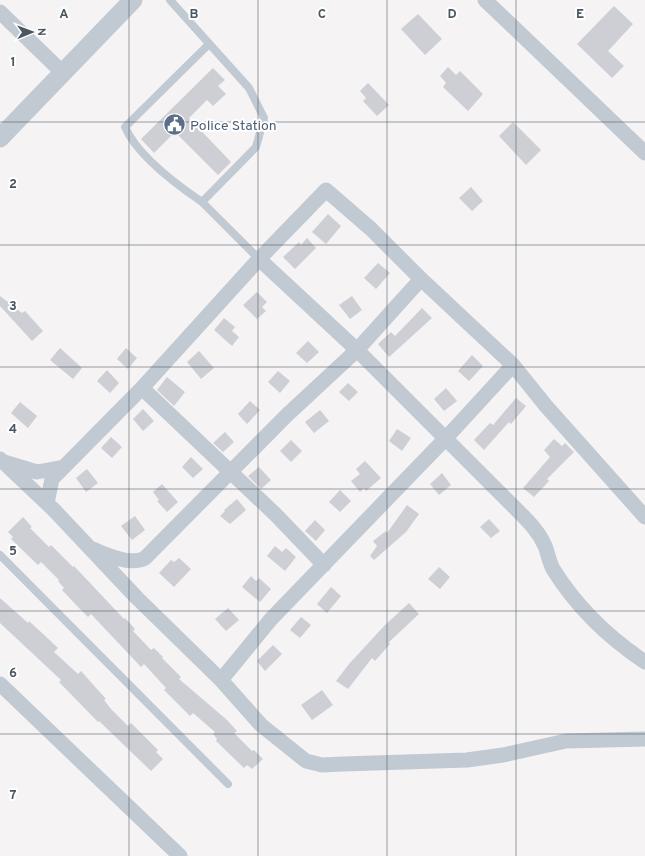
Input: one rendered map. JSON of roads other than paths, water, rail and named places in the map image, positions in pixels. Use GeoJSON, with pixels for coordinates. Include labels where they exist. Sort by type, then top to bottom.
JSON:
{"type":"FeatureCollection","features":[{"type":"Feature","properties":{"kind":"street"},"geometry":{"type":"LineString","coordinates":[[0,138],[133,0]]}},
{"type":"Feature","properties":{"kind":"street"},"geometry":{"type":"LineString","coordinates":[[485,0],[645,153]]}},
{"type":"Feature","properties":{"kind":"street"},"geometry":{"type":"LineString","coordinates":[[0,12],[63,73]]}},
{"type":"Feature","properties":{"kind":"street"},"geometry":{"type":"LineString","coordinates":[[47,503],[52,479],[142,388],[259,259],[326,190],[371,229],[421,279],[513,365],[546,406],[645,517]]}},
{"type":"Feature","properties":{"kind":"street"},"geometry":{"type":"LineString","coordinates":[[259,259],[357,350],[535,528],[544,545],[552,567],[565,587],[586,612],[635,656],[645,662]]}},
{"type":"Feature","properties":{"kind":"street"},"geometry":{"type":"LineString","coordinates":[[89,547],[103,554],[134,561],[140,560],[230,473],[287,415],[357,350],[421,279]]}},
{"type":"Feature","properties":{"kind":"street"},"geometry":{"type":"LineString","coordinates":[[221,680],[271,619],[324,566],[446,438],[513,365]]}},
{"type":"Feature","properties":{"kind":"street"},"geometry":{"type":"LineString","coordinates":[[142,388],[276,515],[324,566]]}},
{"type":"Feature","properties":{"kind":"street"},"geometry":{"type":"LineString","coordinates":[[1,460],[37,472],[64,467]]}},
{"type":"Feature","properties":{"kind":"street"},"geometry":{"type":"LineString","coordinates":[[1,460],[47,503],[137,598],[221,680],[261,725],[306,762],[314,764],[467,760],[503,755],[566,741],[645,739]]}},
{"type":"Feature","properties":{"kind":"street"},"geometry":{"type":"LineString","coordinates":[[0,684],[180,856]]}},
{"type":"Feature","properties":{"kind":"lane"},"geometry":{"type":"LineString","coordinates":[[170,0],[249,88],[264,118],[256,147],[202,202]]}},
{"type":"Feature","properties":{"kind":"lane"},"geometry":{"type":"LineString","coordinates":[[209,44],[125,127],[129,136],[169,179],[202,202],[259,259]]}},
{"type":"Feature","properties":{"kind":"lane"},"geometry":{"type":"LineString","coordinates":[[0,555],[228,784]]}},
{"type":"Feature","properties":{"kind":"place","name":"Police Station"},"geometry":{"type":"Point","coordinates":[175,125]}}]}
